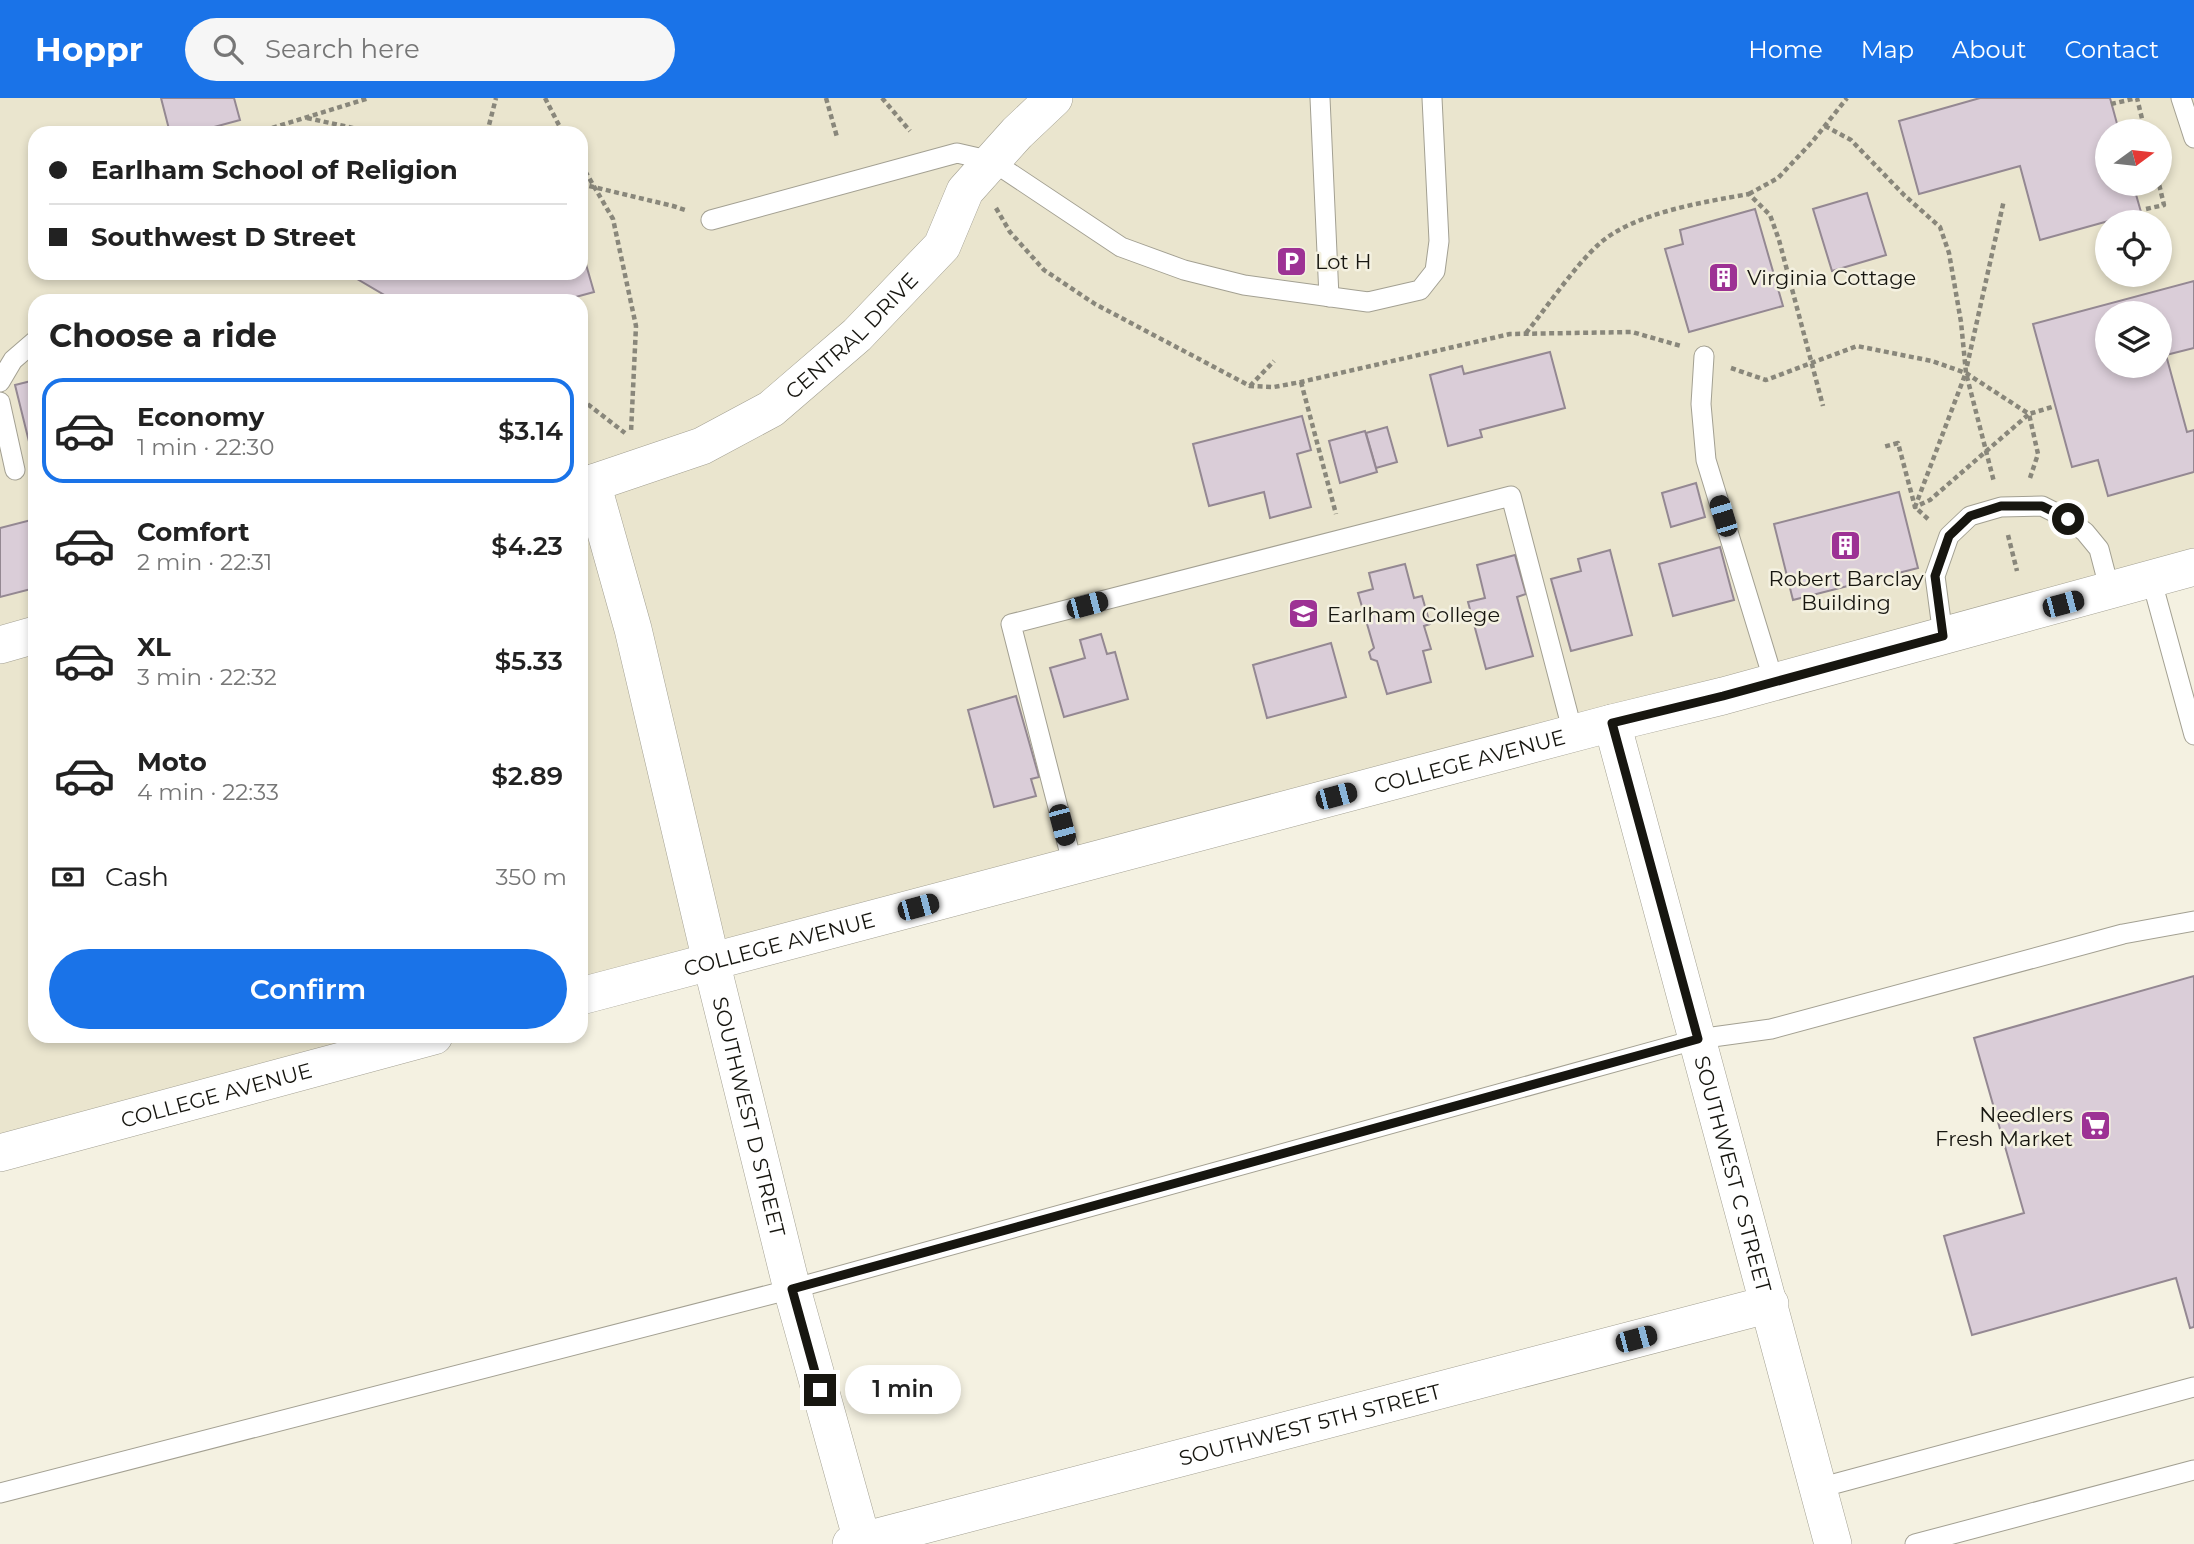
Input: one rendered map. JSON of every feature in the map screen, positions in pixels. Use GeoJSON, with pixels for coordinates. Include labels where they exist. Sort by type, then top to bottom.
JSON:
{"type":"FeatureCollection","features":[{"type":"Feature","properties":{"kind":"street","name":"CENTRAL DRIVE"},"geometry":{"type":"LineString","coordinates":[[588,485],[702,446],[771,409],[857,335],[942,246],[965,191],[1017,133],[1054,98]]}},
{"type":"Feature","properties":{"kind":"street","name":"SOUTHWEST D STREET"},"geometry":{"type":"LineString","coordinates":[[588,488],[634,629],[711,961],[792,1289],[859,1543]]}},
{"type":"Feature","properties":{"kind":"street","name":"COLLEGE AVENUE"},"geometry":{"type":"LineString","coordinates":[[588,994],[1774,682],[2194,567]]}},
{"type":"Feature","properties":{"kind":"street"},"geometry":{"type":"LineString","coordinates":[[0,645],[28,637]]}},
{"type":"Feature","properties":{"kind":"street","name":"SOUTHWEST C STREET"},"geometry":{"type":"LineString","coordinates":[[1612,723],[1833,1544]]}},
{"type":"Feature","properties":{"kind":"street","name":"COLLEGE AVENUE"},"geometry":{"type":"LineString","coordinates":[[0,1153],[408,1043]]}},
{"type":"Feature","properties":{"kind":"street","name":"SOUTHWEST 5TH STREET"},"geometry":{"type":"LineString","coordinates":[[859,1543],[1770,1304]]}},
{"type":"Feature","properties":{"kind":"lane"},"geometry":{"type":"LineString","coordinates":[[1320,98],[1329,297]]}},
{"type":"Feature","properties":{"kind":"lane"},"geometry":{"type":"LineString","coordinates":[[711,220],[957,153],[992,161],[1121,247],[1184,270],[1244,285],[1368,302],[1420,290],[1435,271],[1439,241],[1432,98]]}},
{"type":"Feature","properties":{"kind":"lane"},"geometry":{"type":"LineString","coordinates":[[2181,98],[2194,138]]}},
{"type":"Feature","properties":{"kind":"lane"},"geometry":{"type":"LineString","coordinates":[[0,382],[13,360],[28,347]]}},
{"type":"Feature","properties":{"kind":"lane"},"geometry":{"type":"LineString","coordinates":[[1704,356],[1701,404],[1706,460],[1774,682]]}},
{"type":"Feature","properties":{"kind":"lane"},"geometry":{"type":"LineString","coordinates":[[0,402],[15,470]]}},
{"type":"Feature","properties":{"kind":"lane"},"geometry":{"type":"LineString","coordinates":[[1073,866],[1011,624],[1511,496],[1573,733]]}},
{"type":"Feature","properties":{"kind":"lane"},"geometry":{"type":"LineString","coordinates":[[1943,636],[1935,576],[1949,536],[1970,516],[2001,506],[2042,506],[2068,519],[2085,532],[2099,549],[2110,591]]}},
{"type":"Feature","properties":{"kind":"lane"},"geometry":{"type":"LineString","coordinates":[[2151,579],[2194,735]]}},
{"type":"Feature","properties":{"kind":"lane"},"geometry":{"type":"LineString","coordinates":[[0,1493],[792,1289],[1698,1039],[1772,1029],[2123,934],[2194,921]]}},
{"type":"Feature","properties":{"kind":"lane"},"geometry":{"type":"LineString","coordinates":[[1819,1488],[2194,1387]]}},
{"type":"Feature","properties":{"kind":"lane"},"geometry":{"type":"LineString","coordinates":[[1914,1544],[2194,1470]]}},
{"type":"Feature","properties":{"kind":"path"},"geometry":{"type":"LineString","coordinates":[[279,126],[369,98]]}},
{"type":"Feature","properties":{"kind":"path"},"geometry":{"type":"LineString","coordinates":[[489,126],[496,98]]}},
{"type":"Feature","properties":{"kind":"path"},"geometry":{"type":"LineString","coordinates":[[545,98],[560,126]]}},
{"type":"Feature","properties":{"kind":"path"},"geometry":{"type":"LineString","coordinates":[[826,98],[837,137]]}},
{"type":"Feature","properties":{"kind":"path"},"geometry":{"type":"LineString","coordinates":[[882,98],[910,131]]}},
{"type":"Feature","properties":{"kind":"path"},"geometry":{"type":"LineString","coordinates":[[1525,334],[1599,244],[1628,226],[1665,212],[1749,194],[1778,178],[1812,142],[1847,98]]}},
{"type":"Feature","properties":{"kind":"path"},"geometry":{"type":"LineString","coordinates":[[2113,102],[2137,98],[2143,119]]}},
{"type":"Feature","properties":{"kind":"path"},"geometry":{"type":"LineString","coordinates":[[306,118],[339,126]]}},
{"type":"Feature","properties":{"kind":"path"},"geometry":{"type":"LineString","coordinates":[[1825,126],[1851,139],[1904,195],[1940,227],[1949,253],[1961,322],[1966,373],[1995,484]]}},
{"type":"Feature","properties":{"kind":"path"},"geometry":{"type":"LineString","coordinates":[[588,176],[613,219],[636,326],[631,437],[588,405]]}},
{"type":"Feature","properties":{"kind":"path"},"geometry":{"type":"LineString","coordinates":[[588,186],[673,206],[711,220]]}},
{"type":"Feature","properties":{"kind":"path"},"geometry":{"type":"LineString","coordinates":[[1749,194],[1770,215],[1775,227],[1823,406]]}},
{"type":"Feature","properties":{"kind":"path"},"geometry":{"type":"LineString","coordinates":[[2146,209],[2164,205],[2162,196]]}},
{"type":"Feature","properties":{"kind":"path"},"geometry":{"type":"LineString","coordinates":[[1915,506],[1966,373],[2004,200]]}},
{"type":"Feature","properties":{"kind":"path"},"geometry":{"type":"LineString","coordinates":[[996,208],[1010,232],[1044,270],[1095,304],[1250,386],[1273,387],[1301,382],[1510,334],[1632,332],[1682,346],[1721,365],[1766,380],[1857,346],[1932,361],[1966,373],[2029,414],[2038,454],[2029,482]]}},
{"type":"Feature","properties":{"kind":"path"},"geometry":{"type":"LineString","coordinates":[[1250,386],[1274,361]]}},
{"type":"Feature","properties":{"kind":"path"},"geometry":{"type":"LineString","coordinates":[[1301,382],[1343,539]]}},
{"type":"Feature","properties":{"kind":"path"},"geometry":{"type":"LineString","coordinates":[[1915,506],[1930,500],[2029,414],[2055,406]]}},
{"type":"Feature","properties":{"kind":"path"},"geometry":{"type":"LineString","coordinates":[[1883,447],[1898,443],[1915,506],[1936,527]]}},
{"type":"Feature","properties":{"kind":"path"},"geometry":{"type":"LineString","coordinates":[[2007,531],[2017,571]]}},
{"type":"Feature","properties":{"kind":"shaded area","name":"Earlham College"},"geometry":{"type":"Polygon","coordinates":[[[0,98],[2194,98],[2194,567],[588,994],[588,294],[28,294],[28,1043],[408,1043],[0,1153],[0,98]]]}},
{"type":"Feature","properties":{"kind":"building"},"geometry":{"type":"Polygon","coordinates":[[[161,98],[234,98],[240,120],[218,126],[168,126],[161,98]]]}},
{"type":"Feature","properties":{"kind":"building"},"geometry":{"type":"Polygon","coordinates":[[[1980,98],[2110,98],[2116,119],[2095,119],[2095,196],[2136,196],[2140,210],[2095,210],[2095,225],[2040,240],[2020,166],[1919,194],[1899,121],[1980,98]]]}},
{"type":"Feature","properties":{"kind":"building"},"geometry":{"type":"Polygon","coordinates":[[[1867,193],[1886,255],[1832,271],[1813,209],[1867,193]]]}},
{"type":"Feature","properties":{"kind":"building","name":"Virginia Cottage"},"geometry":{"type":"Polygon","coordinates":[[[1755,209],[1783,306],[1689,332],[1665,249],[1683,244],[1680,230],[1755,209]]]}},
{"type":"Feature","properties":{"kind":"building"},"geometry":{"type":"Polygon","coordinates":[[[588,271],[594,292],[587,294],[383,294],[359,280],[588,280],[588,271]]]}},
{"type":"Feature","properties":{"kind":"building"},"geometry":{"type":"Polygon","coordinates":[[[2194,281],[2194,348],[2172,354],[2172,301],[2119,301],[2194,281]]]}},
{"type":"Feature","properties":{"kind":"building"},"geometry":{"type":"Polygon","coordinates":[[[2095,307],[2095,378],[2172,377],[2187,432],[2194,430],[2194,472],[2108,496],[2098,460],[2072,467],[2033,324],[2095,307]]]}},
{"type":"Feature","properties":{"kind":"building"},"geometry":{"type":"Polygon","coordinates":[[[1550,352],[1565,408],[1480,430],[1482,437],[1448,446],[1430,375],[1462,366],[1464,374],[1550,352]]]}},
{"type":"Feature","properties":{"kind":"building"},"geometry":{"type":"Polygon","coordinates":[[[28,382],[28,438],[15,385],[28,382]]]}},
{"type":"Feature","properties":{"kind":"building"},"geometry":{"type":"Polygon","coordinates":[[[1302,416],[1311,450],[1297,454],[1311,507],[1270,518],[1264,492],[1209,506],[1193,444],[1302,416]]]}},
{"type":"Feature","properties":{"kind":"building"},"geometry":{"type":"Polygon","coordinates":[[[1387,427],[1397,462],[1376,468],[1366,433],[1387,427]]]}},
{"type":"Feature","properties":{"kind":"building"},"geometry":{"type":"Polygon","coordinates":[[[1365,431],[1377,472],[1340,483],[1329,441],[1365,431]]]}},
{"type":"Feature","properties":{"kind":"building"},"geometry":{"type":"Polygon","coordinates":[[[1696,483],[1705,517],[1671,527],[1662,493],[1696,483]]]}},
{"type":"Feature","properties":{"kind":"building","name":"Robert Barclay Building"},"geometry":{"type":"Polygon","coordinates":[[[1899,492],[1918,568],[1793,600],[1774,524],[1899,492]]]}},
{"type":"Feature","properties":{"kind":"building"},"geometry":{"type":"Polygon","coordinates":[[[28,521],[28,590],[0,597],[0,528],[28,521]]]}},
{"type":"Feature","properties":{"kind":"building"},"geometry":{"type":"Polygon","coordinates":[[[1720,547],[1734,600],[1673,616],[1659,564],[1720,547]]]}},
{"type":"Feature","properties":{"kind":"building"},"geometry":{"type":"Polygon","coordinates":[[[1610,550],[1632,635],[1571,651],[1551,579],[1581,571],[1578,559],[1610,550]]]}},
{"type":"Feature","properties":{"kind":"building"},"geometry":{"type":"Polygon","coordinates":[[[1515,555],[1526,594],[1517,597],[1533,656],[1486,669],[1468,602],[1485,598],[1477,565],[1515,555]]]}},
{"type":"Feature","properties":{"kind":"building"},"geometry":{"type":"Polygon","coordinates":[[[1405,564],[1414,598],[1422,596],[1430,624],[1424,626],[1431,649],[1423,651],[1431,682],[1387,694],[1377,661],[1371,659],[1369,652],[1374,648],[1358,593],[1373,589],[1369,573],[1405,564]]]}},
{"type":"Feature","properties":{"kind":"building"},"geometry":{"type":"Polygon","coordinates":[[[1101,634],[1107,654],[1115,652],[1128,699],[1064,717],[1050,668],[1085,658],[1080,640],[1101,634]]]}},
{"type":"Feature","properties":{"kind":"building"},"geometry":{"type":"Polygon","coordinates":[[[1331,643],[1346,697],[1267,718],[1253,665],[1331,643]]]}},
{"type":"Feature","properties":{"kind":"building"},"geometry":{"type":"Polygon","coordinates":[[[1016,696],[1039,777],[1031,779],[1036,796],[994,807],[968,710],[1016,696]]]}},
{"type":"Feature","properties":{"kind":"building","name":"Needlers Fresh Market"},"geometry":{"type":"Polygon","coordinates":[[[2194,976],[2194,1327],[2190,1328],[2176,1278],[1972,1335],[1944,1236],[2024,1213],[1974,1038],[2194,976]]]}},
{"type":"Feature","properties":{"kind":"place","name":"Lot H"},"geometry":{"type":"Point","coordinates":[1292,261]}},
{"type":"Feature","properties":{"kind":"place","name":"Virginia Cottage"},"geometry":{"type":"Point","coordinates":[1724,277]}},
{"type":"Feature","properties":{"kind":"place","name":"Robert Barclay Building"},"geometry":{"type":"Point","coordinates":[1846,546]}},
{"type":"Feature","properties":{"kind":"place","name":"Earlham College"},"geometry":{"type":"Point","coordinates":[1304,614]}},
{"type":"Feature","properties":{"kind":"place","name":"Needlers Fresh Market"},"geometry":{"type":"Point","coordinates":[2096,1126]}},
{"type":"Feature","properties":{"kind":"route"},"geometry":{"type":"LineString","coordinates":[[820,1390],[792,1289],[1698,1039],[1612,723],[1723,696],[1943,636],[1935,576],[1949,536],[1970,516],[2001,506],[2042,506],[2068,519]]}}]}
